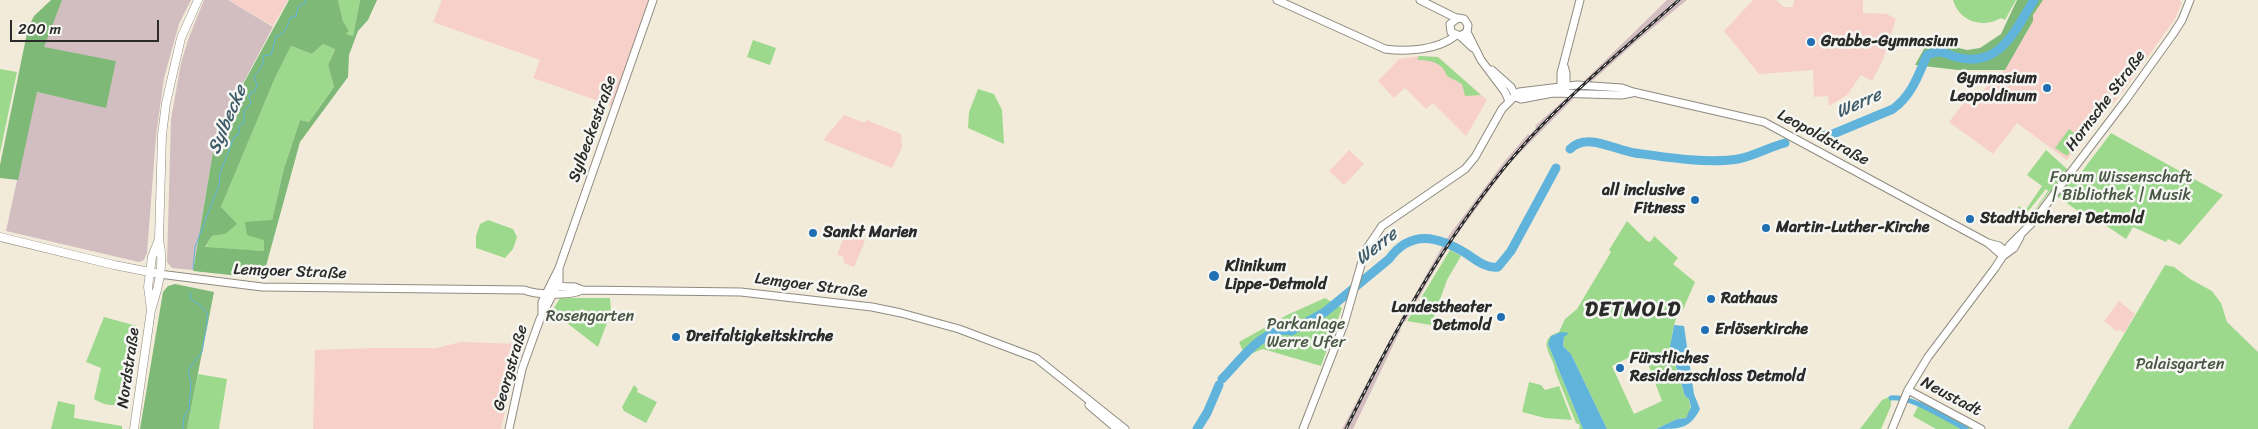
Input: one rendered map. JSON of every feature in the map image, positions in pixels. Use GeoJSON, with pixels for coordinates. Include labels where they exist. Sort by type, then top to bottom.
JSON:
{"type":"FeatureCollection","features":[{"type":"Feature","properties":{"kind":"main road"},"geometry":{"type":"LineString","coordinates":[[159,240],[162,135],[166,103],[181,38],[198,0]]}},
{"type":"Feature","properties":{"kind":"main road","name":"Lemgoer Straße"},"geometry":{"type":"LineString","coordinates":[[0,236],[160,274]]}},
{"type":"Feature","properties":{"kind":"main road","name":"Nordstraße"},"geometry":{"type":"LineString","coordinates":[[134,429],[151,310],[160,274],[162,252],[159,240]]}},
{"type":"Feature","properties":{"kind":"main road","name":"Nordstraße"},"geometry":{"type":"LineString","coordinates":[[151,310],[148,296],[150,272],[159,240]]}},
{"type":"Feature","properties":{"kind":"street","name":"Sylbeckestraße"},"geometry":{"type":"LineString","coordinates":[[552,290],[654,0]]}},
{"type":"Feature","properties":{"kind":"street"},"geometry":{"type":"LineString","coordinates":[[1277,0],[1380,48],[1398,50],[1445,44],[1467,32]]}},
{"type":"Feature","properties":{"kind":"street"},"geometry":{"type":"LineString","coordinates":[[1303,429],[1347,314],[1366,251],[1382,226],[1465,169],[1475,157],[1497,118],[1512,99],[1511,87],[1485,66],[1467,32],[1468,25],[1466,21],[1448,13],[1440,12],[1420,0]]}},
{"type":"Feature","properties":{"kind":"street"},"geometry":{"type":"LineString","coordinates":[[1564,88],[1561,73],[1580,0]]}},
{"type":"Feature","properties":{"kind":"street","name":"Hornsche Straße"},"geometry":{"type":"LineString","coordinates":[[1892,429],[1913,380],[2004,254],[2014,248],[2020,237],[2120,107],[2173,34],[2182,20],[2190,0]]}},
{"type":"Feature","properties":{"kind":"street"},"geometry":{"type":"LineString","coordinates":[[1440,12],[1458,36],[1475,49]]}},
{"type":"Feature","properties":{"kind":"street"},"geometry":{"type":"LineString","coordinates":[[1434,46],[1445,37],[1456,18]]}},
{"type":"Feature","properties":{"kind":"street","name":"Leopoldstraße"},"geometry":{"type":"LineString","coordinates":[[1512,99],[1519,92],[1564,88],[1621,95],[1633,92],[1764,122],[1988,243],[2004,254]]}},
{"type":"Feature","properties":{"kind":"street","name":"Lemgoer Straße"},"geometry":{"type":"LineString","coordinates":[[160,274],[262,286],[524,290],[531,293],[575,287],[582,290],[741,292],[872,307],[959,329],[1039,360],[1125,429]]}},
{"type":"Feature","properties":{"kind":"street","name":"Georgstraße"},"geometry":{"type":"LineString","coordinates":[[508,429],[522,369],[552,290]]}},
{"type":"Feature","properties":{"kind":"street","name":"Lemgoer Straße"},"geometry":{"type":"LineString","coordinates":[[1028,356],[1117,429]]}},
{"type":"Feature","properties":{"kind":"street","name":"Neustadt"},"geometry":{"type":"LineString","coordinates":[[1905,396],[1981,429]]}},
{"type":"Feature","properties":{"kind":"shaded area"},"geometry":{"type":"Polygon","coordinates":[[[62,0],[191,0],[179,24],[164,78],[156,136],[147,253],[144,260],[139,262],[6,231],[36,92],[106,107],[71,53],[43,47],[62,0]]]}},
{"type":"Feature","properties":{"kind":"shaded area"},"geometry":{"type":"Polygon","coordinates":[[[204,0],[228,0],[273,27],[216,134],[193,270],[172,268],[167,262],[171,119],[181,63],[204,0]]]}},
{"type":"Feature","properties":{"kind":"shaded area"},"geometry":{"type":"Polygon","coordinates":[[[228,0],[288,0],[273,26],[228,0]]]}},
{"type":"Feature","properties":{"kind":"shaded area"},"geometry":{"type":"Polygon","coordinates":[[[442,0],[651,0],[613,106],[533,78],[540,60],[433,22],[442,0]]]}},
{"type":"Feature","properties":{"kind":"shaded area"},"geometry":{"type":"Polygon","coordinates":[[[1667,0],[1687,0],[1591,82],[1584,81],[1667,0]]]}},
{"type":"Feature","properties":{"kind":"shaded area","name":"Grabbe-Gymnasium"},"geometry":{"type":"Polygon","coordinates":[[[1753,0],[1776,0],[1784,7],[1793,7],[1794,0],[1863,0],[1863,13],[1887,14],[1896,19],[1883,60],[1872,81],[1861,75],[1847,95],[1829,106],[1828,96],[1814,97],[1813,70],[1759,74],[1724,31],[1753,0]]]}},
{"type":"Feature","properties":{"kind":"shaded area"},"geometry":{"type":"Polygon","coordinates":[[[2043,0],[2179,0],[2182,2],[2175,19],[2139,69],[2113,104],[2104,108],[2067,160],[2017,123],[1993,154],[1949,122],[1962,105],[1979,94],[2005,70],[2033,21],[2033,15],[2043,0]]]}},
{"type":"Feature","properties":{"kind":"shaded area"},"geometry":{"type":"Polygon","coordinates":[[[1419,56],[1438,57],[1487,100],[1466,136],[1433,103],[1426,109],[1405,88],[1394,98],[1378,81],[1399,59],[1419,56]]]}},
{"type":"Feature","properties":{"kind":"shaded area"},"geometry":{"type":"Polygon","coordinates":[[[1574,98],[1508,165],[1448,247],[1405,322],[1400,321],[1447,238],[1504,162],[1528,134],[1530,135],[1536,128],[1535,126],[1565,99],[1574,98]]]}},
{"type":"Feature","properties":{"kind":"shaded area"},"geometry":{"type":"Polygon","coordinates":[[[844,115],[865,123],[867,120],[901,134],[902,148],[892,168],[823,140],[844,115]]]}},
{"type":"Feature","properties":{"kind":"shaded area"},"geometry":{"type":"Polygon","coordinates":[[[1349,150],[1364,164],[1344,185],[1329,171],[1349,150]]]}},
{"type":"Feature","properties":{"kind":"shaded area"},"geometry":{"type":"Polygon","coordinates":[[[847,230],[865,241],[854,267],[844,263],[843,256],[837,255],[847,230]]]}},
{"type":"Feature","properties":{"kind":"shaded area"},"geometry":{"type":"Polygon","coordinates":[[[2119,301],[2135,314],[2124,333],[2119,329],[2118,332],[2104,321],[2119,301]]]}},
{"type":"Feature","properties":{"kind":"shaded area"},"geometry":{"type":"Polygon","coordinates":[[[1396,328],[1401,329],[1353,429],[1342,429],[1396,328]]]}},
{"type":"Feature","properties":{"kind":"shaded area"},"geometry":{"type":"Polygon","coordinates":[[[461,342],[521,344],[501,429],[313,429],[315,350],[436,348],[461,342]]]}},
{"type":"Feature","properties":{"kind":"green space"},"geometry":{"type":"Polygon","coordinates":[[[51,0],[62,0],[44,47],[116,61],[106,108],[37,92],[18,180],[0,178],[0,165],[28,28],[34,16],[51,0]]]}},
{"type":"Feature","properties":{"kind":"green space"},"geometry":{"type":"Polygon","coordinates":[[[289,0],[338,0],[343,21],[349,31],[346,34],[353,36],[360,0],[377,0],[368,20],[358,31],[349,55],[348,77],[300,142],[263,277],[193,271],[216,134],[289,0]],[[323,44],[312,54],[291,46],[275,78],[221,207],[237,224],[225,234],[212,236],[205,247],[264,251],[264,240],[247,235],[245,222],[272,220],[284,168],[300,120],[309,122],[334,87],[328,65],[335,49],[323,44]]]}},
{"type":"Feature","properties":{"kind":"green space"},"geometry":{"type":"Polygon","coordinates":[[[338,0],[360,0],[353,36],[346,34],[349,31],[343,21],[338,0]]]}},
{"type":"Feature","properties":{"kind":"green space"},"geometry":{"type":"Polygon","coordinates":[[[1953,0],[2016,0],[2005,20],[2001,18],[1986,23],[1979,23],[1966,18],[1960,13],[1953,0]]]}},
{"type":"Feature","properties":{"kind":"green space"},"geometry":{"type":"Polygon","coordinates":[[[2017,0],[2043,0],[2033,15],[2033,21],[2005,70],[1958,70],[1915,65],[1925,47],[1950,46],[1967,50],[1980,48],[2001,34],[2017,0]]]}},
{"type":"Feature","properties":{"kind":"green space"},"geometry":{"type":"Polygon","coordinates":[[[753,40],[776,48],[770,65],[747,57],[753,40]]]}},
{"type":"Feature","properties":{"kind":"green space"},"geometry":{"type":"Polygon","coordinates":[[[323,44],[335,48],[328,65],[334,87],[309,122],[300,120],[284,168],[272,220],[264,240],[264,251],[205,248],[212,236],[225,234],[221,207],[275,78],[291,46],[312,54],[323,44]]]}},
{"type":"Feature","properties":{"kind":"green space"},"geometry":{"type":"Polygon","coordinates":[[[1419,56],[1438,57],[1481,95],[1465,96],[1462,84],[1447,76],[1439,65],[1417,60],[1419,56]]]}},
{"type":"Feature","properties":{"kind":"green space"},"geometry":{"type":"Polygon","coordinates":[[[0,69],[17,72],[0,153],[0,69]]]}},
{"type":"Feature","properties":{"kind":"green space"},"geometry":{"type":"Polygon","coordinates":[[[978,89],[994,94],[1002,110],[1004,144],[968,128],[969,112],[978,89]]]}},
{"type":"Feature","properties":{"kind":"green space"},"geometry":{"type":"Polygon","coordinates":[[[2069,129],[2081,138],[2067,156],[2055,148],[2069,129]]]}},
{"type":"Feature","properties":{"kind":"green space","name":"Forum Wissenschaft | Bibliothek | Musik"},"geometry":{"type":"Polygon","coordinates":[[[2111,133],[2223,195],[2180,245],[2168,239],[2166,242],[2133,227],[2126,239],[2099,221],[2096,224],[2050,191],[2030,217],[2048,191],[2046,189],[2026,214],[2017,209],[2019,206],[2025,211],[2042,186],[2027,175],[2046,150],[2077,178],[2111,133]]]}},
{"type":"Feature","properties":{"kind":"green space"},"geometry":{"type":"Polygon","coordinates":[[[488,220],[513,229],[517,237],[513,249],[505,258],[476,248],[476,236],[480,224],[488,220]]]}},
{"type":"Feature","properties":{"kind":"green space"},"geometry":{"type":"Polygon","coordinates":[[[1627,221],[1647,241],[1650,242],[1654,237],[1653,235],[1678,258],[1673,264],[1695,282],[1681,314],[1678,314],[1672,336],[1675,365],[1685,396],[1689,399],[1691,410],[1686,418],[1677,419],[1656,429],[1607,429],[1571,354],[1563,346],[1564,337],[1568,333],[1555,334],[1559,332],[1565,319],[1577,309],[1627,221]],[[1632,356],[1612,366],[1634,414],[1662,401],[1645,356],[1632,356]]]}},
{"type":"Feature","properties":{"kind":"green space"},"geometry":{"type":"Polygon","coordinates":[[[1450,250],[1461,256],[1447,280],[1431,325],[1407,321],[1450,250]]]}},
{"type":"Feature","properties":{"kind":"green space","name":"Palaisgarten"},"geometry":{"type":"Polygon","coordinates":[[[2165,265],[2174,267],[2190,279],[2212,291],[2221,303],[2227,322],[2258,352],[2258,429],[2068,429],[2165,265]]]}},
{"type":"Feature","properties":{"kind":"green space"},"geometry":{"type":"Polygon","coordinates":[[[175,284],[214,292],[187,429],[140,429],[163,292],[168,286],[175,284]]]}},
{"type":"Feature","properties":{"kind":"green space","name":"Rosengarten"},"geometry":{"type":"Polygon","coordinates":[[[560,298],[610,298],[611,312],[598,347],[567,323],[549,316],[560,298]]]}},
{"type":"Feature","properties":{"kind":"green space","name":"Parkanlage Werre Ufer"},"geometry":{"type":"Polygon","coordinates":[[[1325,298],[1342,308],[1321,366],[1263,349],[1245,356],[1239,342],[1287,315],[1325,298]]]}},
{"type":"Feature","properties":{"kind":"green space"},"geometry":{"type":"Polygon","coordinates":[[[104,317],[137,326],[128,396],[125,403],[121,404],[105,404],[94,399],[101,368],[86,362],[104,317]]]}},
{"type":"Feature","properties":{"kind":"green space"},"geometry":{"type":"Polygon","coordinates":[[[1554,334],[1548,344],[1583,429],[1579,429],[1580,425],[1576,423],[1555,371],[1547,345],[1551,335],[1554,334]]]}},
{"type":"Feature","properties":{"kind":"green space"},"geometry":{"type":"Polygon","coordinates":[[[198,374],[227,379],[219,429],[187,429],[198,374]]]}},
{"type":"Feature","properties":{"kind":"green space"},"geometry":{"type":"Polygon","coordinates":[[[1529,382],[1541,385],[1545,390],[1559,386],[1572,420],[1545,418],[1522,412],[1529,382]]]}},
{"type":"Feature","properties":{"kind":"green space"},"geometry":{"type":"Polygon","coordinates":[[[634,385],[638,389],[637,392],[657,402],[646,423],[624,411],[622,407],[634,385]]]}},
{"type":"Feature","properties":{"kind":"green space"},"geometry":{"type":"Polygon","coordinates":[[[1891,396],[1891,406],[1881,429],[1860,429],[1882,400],[1891,396]]]}},
{"type":"Feature","properties":{"kind":"green space"},"geometry":{"type":"Polygon","coordinates":[[[58,401],[75,405],[74,418],[122,426],[122,429],[51,429],[58,401]]]}},
{"type":"Feature","properties":{"kind":"green space"},"geometry":{"type":"Polygon","coordinates":[[[1921,401],[1973,429],[1936,429],[1913,416],[1921,401]]]}},
{"type":"Feature","properties":{"kind":"water"},"geometry":{"type":"Polygon","coordinates":[[[1674,325],[1684,326],[1694,394],[1700,409],[1688,424],[1672,429],[1656,429],[1677,419],[1686,418],[1691,407],[1689,399],[1685,396],[1670,347],[1674,325]]]}},
{"type":"Feature","properties":{"kind":"water"},"geometry":{"type":"Polygon","coordinates":[[[1561,332],[1569,333],[1564,337],[1563,346],[1571,354],[1607,429],[1583,429],[1548,344],[1551,336],[1561,332]]]}},
{"type":"Feature","properties":{"kind":"waterway","name":"Sylbecke"},"geometry":{"type":"LineString","coordinates":[[193,269],[195,247],[219,185],[220,173],[234,137],[239,134],[239,126],[244,123],[244,111],[251,103],[250,93],[254,92],[257,86],[254,76],[262,67],[263,56],[271,55],[276,36],[284,32],[290,18],[296,16],[298,7],[305,3],[305,0]]}},
{"type":"Feature","properties":{"kind":"waterway","name":"Werre"},"geometry":{"type":"LineString","coordinates":[[1820,136],[1833,134],[1893,109],[1900,104],[1910,91],[1927,55],[1931,53],[1945,53],[1971,59],[1984,57],[1995,52],[2013,34],[2034,0]]}},
{"type":"Feature","properties":{"kind":"waterway","name":"Werre"},"geometry":{"type":"LineString","coordinates":[[1570,149],[1577,144],[1593,142],[1635,153],[1714,161],[1744,158],[1785,143]]}},
{"type":"Feature","properties":{"kind":"waterway","name":"Werre"},"geometry":{"type":"LineString","coordinates":[[1222,379],[1262,339],[1282,330],[1291,331],[1325,312],[1406,243],[1425,238],[1435,240],[1446,243],[1486,265],[1498,267],[1511,251],[1556,168]]}},
{"type":"Feature","properties":{"kind":"waterway","name":"Sylbecke"},"geometry":{"type":"LineString","coordinates":[[183,429],[184,416],[189,409],[191,383],[188,370],[202,352],[207,322],[207,313],[191,299],[190,292]]}},
{"type":"Feature","properties":{"kind":"waterway","name":"Werre"},"geometry":{"type":"LineString","coordinates":[[1197,429],[1207,413],[1219,385]]}},
{"type":"Feature","properties":{"kind":"waterway"},"geometry":{"type":"LineString","coordinates":[[1891,398],[1909,400],[1919,404],[1966,429]]}},
{"type":"Feature","properties":{"kind":"railway"},"geometry":{"type":"LineString","coordinates":[[1346,429],[1385,353],[1427,278],[1450,241],[1501,172],[1529,139],[1565,103],[1679,0]]}},
{"type":"Feature","properties":{"kind":"place","name":"Grabbe-Gymnasium"},"geometry":{"type":"Point","coordinates":[1811,42]}},
{"type":"Feature","properties":{"kind":"place","name":"Gymnasium Leopoldinum"},"geometry":{"type":"Point","coordinates":[2047,88]}},
{"type":"Feature","properties":{"kind":"place","name":"all inclusive Fitness"},"geometry":{"type":"Point","coordinates":[1695,200]}},
{"type":"Feature","properties":{"kind":"place","name":"Stadtbücherei Detmold"},"geometry":{"type":"Point","coordinates":[1970,219]}},
{"type":"Feature","properties":{"kind":"place","name":"Martin-Luther-Kirche"},"geometry":{"type":"Point","coordinates":[1766,228]}},
{"type":"Feature","properties":{"kind":"place","name":"Sankt Marien"},"geometry":{"type":"Point","coordinates":[813,233]}},
{"type":"Feature","properties":{"kind":"place","name":"Klinikum Lippe-Detmold"},"geometry":{"type":"Point","coordinates":[1214,276]}},
{"type":"Feature","properties":{"kind":"place","name":"Rathaus"},"geometry":{"type":"Point","coordinates":[1711,299]}},
{"type":"Feature","properties":{"kind":"place","name":"Landestheater Detmold"},"geometry":{"type":"Point","coordinates":[1501,317]}},
{"type":"Feature","properties":{"kind":"place","name":"Erlöserkirche"},"geometry":{"type":"Point","coordinates":[1705,330]}},
{"type":"Feature","properties":{"kind":"place","name":"Dreifaltigkeitskirche"},"geometry":{"type":"Point","coordinates":[676,337]}},
{"type":"Feature","properties":{"kind":"place","name":"Fürstliches Residenzschloss Detmold"},"geometry":{"type":"Point","coordinates":[1620,368]}},
{"type":"Feature","properties":{"kind":"district","name":"DETMOLD"},"geometry":{"type":"Point","coordinates":[1633,311]}}]}
